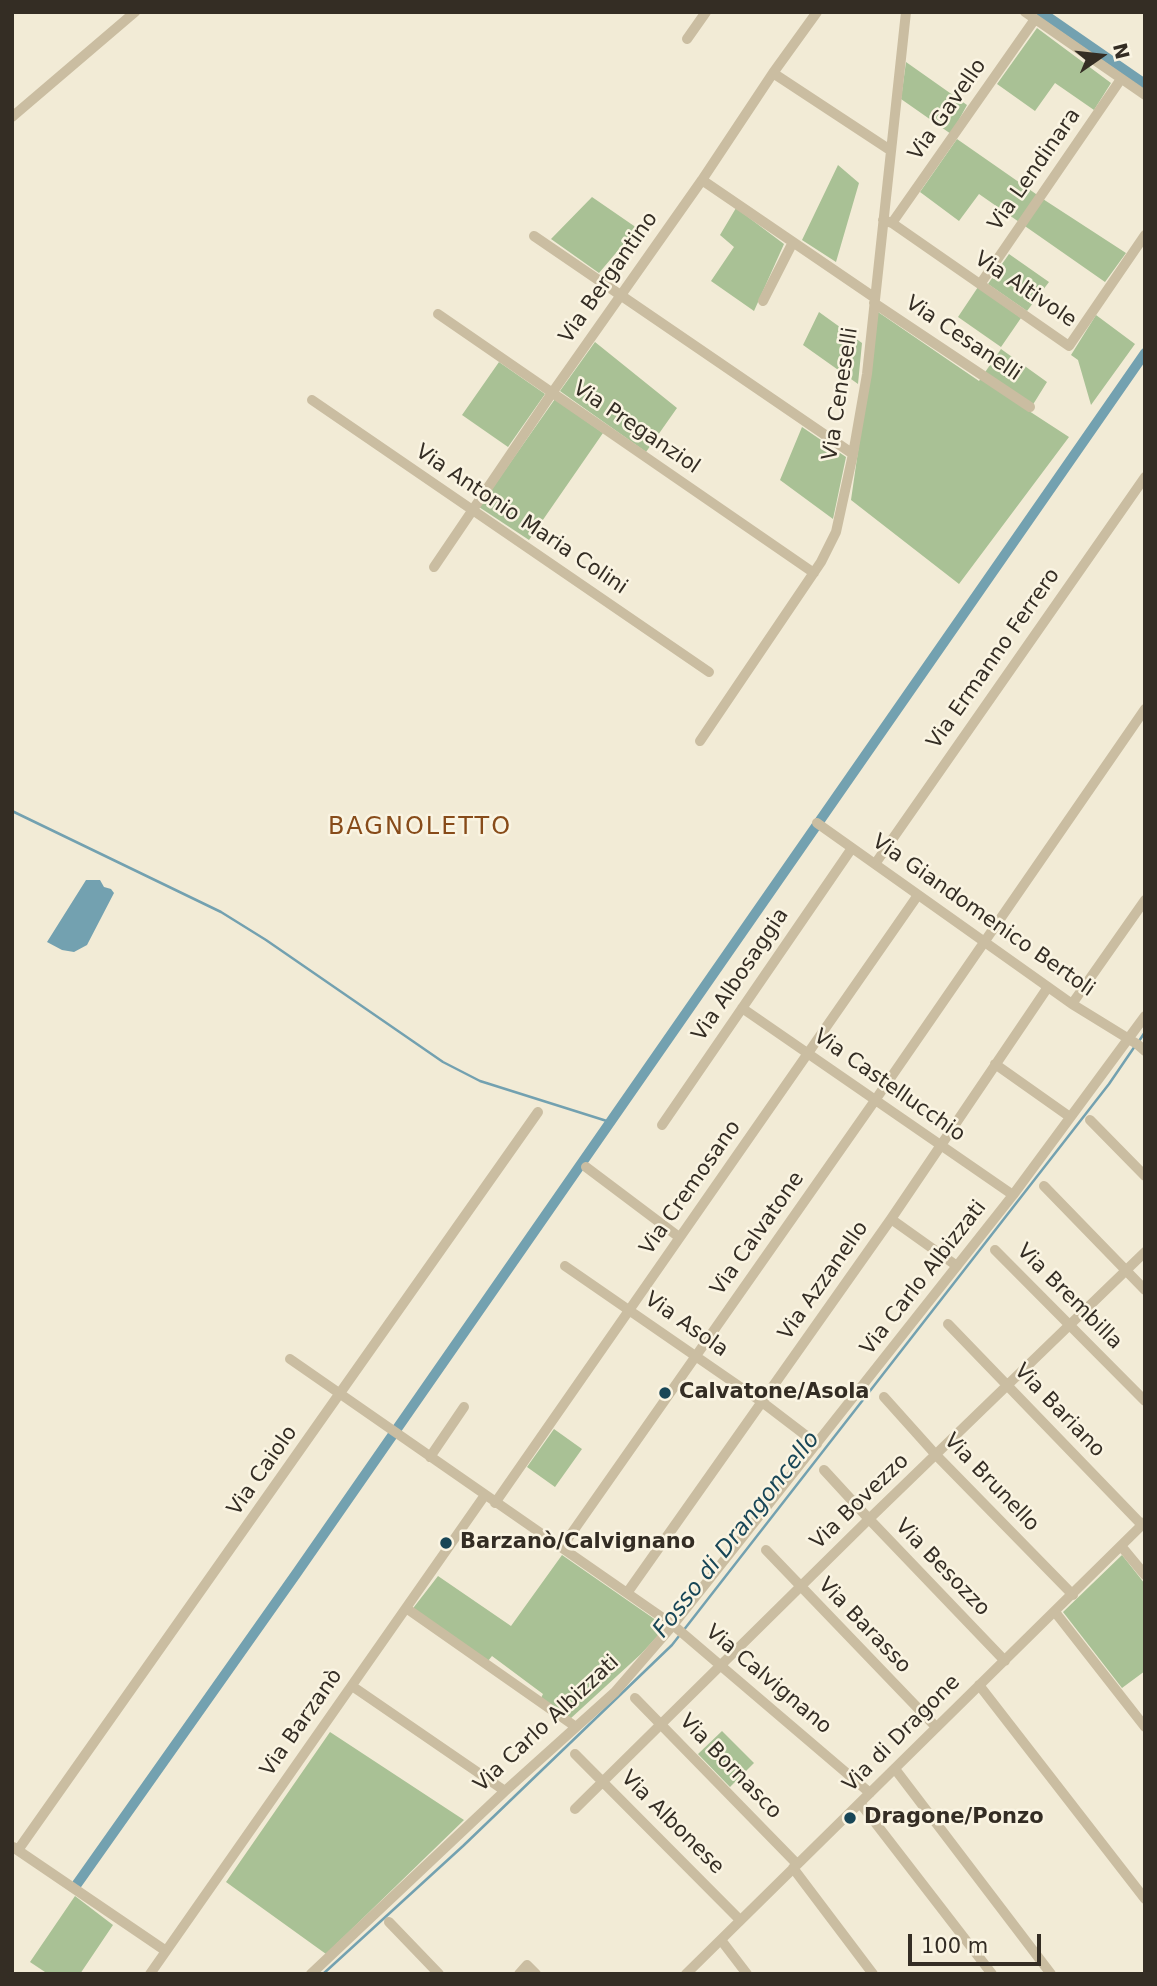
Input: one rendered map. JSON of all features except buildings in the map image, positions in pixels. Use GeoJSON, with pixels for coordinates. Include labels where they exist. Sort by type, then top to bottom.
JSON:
{"type":"FeatureCollection","features":[{"type":"Feature","properties":{"kind":"street"},"geometry":{"type":"LineString","coordinates":[[12,117],[135,12]]}},
{"type":"Feature","properties":{"kind":"street"},"geometry":{"type":"LineString","coordinates":[[687,39],[706,12]]}},
{"type":"Feature","properties":{"kind":"street","name":"Via Bergantino"},"geometry":{"type":"LineString","coordinates":[[434,567],[817,12]]}},
{"type":"Feature","properties":{"kind":"street","name":"Via Ceneselli"},"geometry":{"type":"LineString","coordinates":[[700,741],[826,555],[836,532],[867,374],[874,300],[887,222],[890,150],[906,12]]}},
{"type":"Feature","properties":{"kind":"street"},"geometry":{"type":"LineString","coordinates":[[1025,12],[1145,95]]}},
{"type":"Feature","properties":{"kind":"street","name":"Via Gavello"},"geometry":{"type":"LineString","coordinates":[[887,222],[1035,19]]}},
{"type":"Feature","properties":{"kind":"street"},"geometry":{"type":"LineString","coordinates":[[773,73],[890,150]]}},
{"type":"Feature","properties":{"kind":"street","name":"Via Lendinara"},"geometry":{"type":"LineString","coordinates":[[981,283],[1121,79]]}},
{"type":"Feature","properties":{"kind":"street","name":"Via Cesanelli"},"geometry":{"type":"LineString","coordinates":[[702,180],[1030,407]]}},
{"type":"Feature","properties":{"kind":"street","name":"Via Altivole"},"geometry":{"type":"LineString","coordinates":[[887,222],[981,283],[1069,346],[1145,235]]}},
{"type":"Feature","properties":{"kind":"street"},"geometry":{"type":"LineString","coordinates":[[534,236],[853,454]]}},
{"type":"Feature","properties":{"kind":"street"},"geometry":{"type":"LineString","coordinates":[[763,301],[793,242]]}},
{"type":"Feature","properties":{"kind":"street","name":"Via Preganziol"},"geometry":{"type":"LineString","coordinates":[[438,314],[814,573]]}},
{"type":"Feature","properties":{"kind":"street","name":"Via Antonio Maria Colini"},"geometry":{"type":"LineString","coordinates":[[312,400],[709,672]]}},
{"type":"Feature","properties":{"kind":"street","name":"Via Ermanno Ferrero"},"geometry":{"type":"LineString","coordinates":[[875,864],[1145,477]]}},
{"type":"Feature","properties":{"kind":"street","name":"Via Calvatone"},"geometry":{"type":"LineString","coordinates":[[562,1547],[1145,709]]}},
{"type":"Feature","properties":{"kind":"street","name":"Via Giandomenico Bertoli"},"geometry":{"type":"LineString","coordinates":[[817,823],[1072,1004],[1145,1051]]}},
{"type":"Feature","properties":{"kind":"street","name":"Via Albosaggia"},"geometry":{"type":"LineString","coordinates":[[662,1125],[852,848]]}},
{"type":"Feature","properties":{"kind":"street","name":"Via Cremosano"},"geometry":{"type":"LineString","coordinates":[[495,1503],[918,895]]}},
{"type":"Feature","properties":{"kind":"street"},"geometry":{"type":"LineString","coordinates":[[1072,1004],[1145,900]]}},
{"type":"Feature","properties":{"kind":"street","name":"Via Azzanello"},"geometry":{"type":"LineString","coordinates":[[627,1594],[891,1219],[1048,987]]}},
{"type":"Feature","properties":{"kind":"street","name":"Via Castellucchio"},"geometry":{"type":"LineString","coordinates":[[742,1007],[1013,1195]]}},
{"type":"Feature","properties":{"kind":"street","name":"Via Carlo Albizzati"},"geometry":{"type":"LineString","coordinates":[[311,1974],[505,1791],[615,1692],[673,1625],[1013,1195],[1145,1016]]}},
{"type":"Feature","properties":{"kind":"street"},"geometry":{"type":"LineString","coordinates":[[995,1064],[1070,1117]]}},
{"type":"Feature","properties":{"kind":"street","name":"Via Caiolo"},"geometry":{"type":"LineString","coordinates":[[166,1951],[15,1848],[341,1394],[538,1112]]}},
{"type":"Feature","properties":{"kind":"street"},"geometry":{"type":"LineString","coordinates":[[1090,1120],[1145,1176]]}},
{"type":"Feature","properties":{"kind":"street"},"geometry":{"type":"LineString","coordinates":[[586,1167],[679,1237]]}},
{"type":"Feature","properties":{"kind":"street"},"geometry":{"type":"LineString","coordinates":[[1044,1186],[1145,1290]]}},
{"type":"Feature","properties":{"kind":"street"},"geometry":{"type":"LineString","coordinates":[[891,1219],[957,1266]]}},
{"type":"Feature","properties":{"kind":"street","name":"Via Brembilla"},"geometry":{"type":"LineString","coordinates":[[995,1250],[1145,1401]]}},
{"type":"Feature","properties":{"kind":"street","name":"Via Bovezzo"},"geometry":{"type":"LineString","coordinates":[[575,1809],[1145,1252]]}},
{"type":"Feature","properties":{"kind":"street","name":"Via Asola"},"geometry":{"type":"LineString","coordinates":[[565,1266],[762,1402],[817,1444]]}},
{"type":"Feature","properties":{"kind":"street","name":"Via Bariano"},"geometry":{"type":"LineString","coordinates":[[948,1324],[1143,1524]]}},
{"type":"Feature","properties":{"kind":"street","name":"Via Calvignano"},"geometry":{"type":"LineString","coordinates":[[290,1359],[673,1625],[870,1793]]}},
{"type":"Feature","properties":{"kind":"street","name":"Via Brunello"},"geometry":{"type":"LineString","coordinates":[[884,1397],[936,1455],[1073,1595]]}},
{"type":"Feature","properties":{"kind":"street"},"geometry":{"type":"LineString","coordinates":[[430,1457],[464,1407]]}},
{"type":"Feature","properties":{"kind":"street","name":"Via Besozzo"},"geometry":{"type":"LineString","coordinates":[[824,1470],[1005,1661]]}},
{"type":"Feature","properties":{"kind":"street","name":"Via Barzanò"},"geometry":{"type":"LineString","coordinates":[[150,1974],[485,1495]]}},
{"type":"Feature","properties":{"kind":"street","name":"Via di Dragone"},"geometry":{"type":"LineString","coordinates":[[686,1974],[1143,1524]]}},
{"type":"Feature","properties":{"kind":"street"},"geometry":{"type":"LineString","coordinates":[[1121,1546],[1145,1575]]}},
{"type":"Feature","properties":{"kind":"street","name":"Via Barasso"},"geometry":{"type":"LineString","coordinates":[[766,1550],[936,1727]]}},
{"type":"Feature","properties":{"kind":"street"},"geometry":{"type":"LineString","coordinates":[[405,1608],[576,1727]]}},
{"type":"Feature","properties":{"kind":"street"},"geometry":{"type":"LineString","coordinates":[[1055,1612],[1145,1727]]}},
{"type":"Feature","properties":{"kind":"street"},"geometry":{"type":"LineString","coordinates":[[979,1685],[1145,1899]]}},
{"type":"Feature","properties":{"kind":"street"},"geometry":{"type":"LineString","coordinates":[[352,1686],[505,1791]]}},
{"type":"Feature","properties":{"kind":"street","name":"Via Bornasco"},"geometry":{"type":"LineString","coordinates":[[635,1698],[795,1866],[873,1974]]}},
{"type":"Feature","properties":{"kind":"street","name":"Via Albonese"},"geometry":{"type":"LineString","coordinates":[[575,1754],[740,1920]]}},
{"type":"Feature","properties":{"kind":"street"},"geometry":{"type":"LineString","coordinates":[[895,1769],[1051,1974]]}},
{"type":"Feature","properties":{"kind":"street"},"geometry":{"type":"LineString","coordinates":[[860,1803],[992,1974]]}},
{"type":"Feature","properties":{"kind":"street"},"geometry":{"type":"LineString","coordinates":[[389,1922],[439,1974]]}},
{"type":"Feature","properties":{"kind":"street"},"geometry":{"type":"LineString","coordinates":[[721,1940],[747,1974]]}},
{"type":"Feature","properties":{"kind":"street"},"geometry":{"type":"LineString","coordinates":[[519,1974],[527,1965],[536,1974]]}},
{"type":"Feature","properties":{"kind":"green space"},"geometry":{"type":"Polygon","coordinates":[[[1037,28],[1111,83],[1094,110],[1055,83],[1035,111],[997,84],[1037,28]]]}},
{"type":"Feature","properties":{"kind":"green space"},"geometry":{"type":"Polygon","coordinates":[[[906,62],[967,105],[951,134],[901,99],[906,62]]]}},
{"type":"Feature","properties":{"kind":"green space"},"geometry":{"type":"Polygon","coordinates":[[[957,139],[1126,253],[1105,282],[979,194],[959,221],[920,192],[957,139]]]}},
{"type":"Feature","properties":{"kind":"green space"},"geometry":{"type":"Polygon","coordinates":[[[838,165],[859,183],[836,262],[802,240],[838,165]]]}},
{"type":"Feature","properties":{"kind":"green space"},"geometry":{"type":"Polygon","coordinates":[[[592,197],[637,228],[599,273],[551,239],[592,197]]]}},
{"type":"Feature","properties":{"kind":"green space"},"geometry":{"type":"Polygon","coordinates":[[[736,208],[784,244],[754,311],[711,281],[734,247],[720,235],[736,208]]]}},
{"type":"Feature","properties":{"kind":"green space"},"geometry":{"type":"Polygon","coordinates":[[[1009,254],[1049,282],[1027,311],[988,284],[1009,254]]]}},
{"type":"Feature","properties":{"kind":"green space"},"geometry":{"type":"Polygon","coordinates":[[[978,287],[1021,318],[1001,347],[958,317],[978,287]]]}},
{"type":"Feature","properties":{"kind":"green space"},"geometry":{"type":"Polygon","coordinates":[[[819,312],[862,343],[858,384],[803,345],[819,312]]]}},
{"type":"Feature","properties":{"kind":"green space"},"geometry":{"type":"Polygon","coordinates":[[[878,312],[979,381],[1001,349],[1047,382],[1029,411],[1069,437],[959,584],[851,500],[878,312]]]}},
{"type":"Feature","properties":{"kind":"green space"},"geometry":{"type":"Polygon","coordinates":[[[1096,315],[1135,344],[1091,405],[1078,360],[1071,355],[1096,315]]]}},
{"type":"Feature","properties":{"kind":"green space"},"geometry":{"type":"Polygon","coordinates":[[[595,342],[677,408],[646,452],[560,391],[595,342]]]}},
{"type":"Feature","properties":{"kind":"green space"},"geometry":{"type":"Polygon","coordinates":[[[499,362],[545,394],[508,447],[462,415],[499,362]]]}},
{"type":"Feature","properties":{"kind":"green space"},"geometry":{"type":"Polygon","coordinates":[[[555,399],[603,433],[529,540],[479,507],[555,399]]]}},
{"type":"Feature","properties":{"kind":"green space"},"geometry":{"type":"Polygon","coordinates":[[[802,427],[846,457],[833,519],[780,480],[802,427]]]}},
{"type":"Feature","properties":{"kind":"green space"},"geometry":{"type":"Polygon","coordinates":[[[554,1429],[582,1449],[555,1487],[527,1467],[554,1429]]]}},
{"type":"Feature","properties":{"kind":"green space"},"geometry":{"type":"Polygon","coordinates":[[[562,1555],[666,1627],[641,1654],[570,1719],[541,1698],[543,1694],[492,1656],[488,1661],[414,1610],[438,1576],[511,1626],[562,1555]]]}},
{"type":"Feature","properties":{"kind":"green space"},"geometry":{"type":"Polygon","coordinates":[[[1122,1555],[1145,1584],[1145,1671],[1122,1688],[1063,1612],[1122,1555]]]}},
{"type":"Feature","properties":{"kind":"green space"},"geometry":{"type":"Polygon","coordinates":[[[722,1731],[754,1763],[730,1787],[698,1754],[722,1731]]]}},
{"type":"Feature","properties":{"kind":"green space"},"geometry":{"type":"Polygon","coordinates":[[[330,1732],[464,1820],[326,1954],[226,1882],[330,1732]]]}},
{"type":"Feature","properties":{"kind":"green space"},"geometry":{"type":"Polygon","coordinates":[[[75,1896],[113,1925],[80,1974],[48,1974],[30,1962],[75,1896]]]}},
{"type":"Feature","properties":{"kind":"water"},"geometry":{"type":"Polygon","coordinates":[[[86,880],[100,880],[104,887],[114,893],[87,945],[74,952],[62,950],[47,942],[86,880]]]}},
{"type":"Feature","properties":{"kind":"waterway"},"geometry":{"type":"LineString","coordinates":[[1041,12],[1145,84]]}},
{"type":"Feature","properties":{"kind":"waterway"},"geometry":{"type":"LineString","coordinates":[[77,1884],[296,1574],[1145,353]]}},
{"type":"Feature","properties":{"kind":"waterway"},"geometry":{"type":"LineString","coordinates":[[12,811],[221,912],[443,1062],[480,1081],[610,1122]]}},
{"type":"Feature","properties":{"kind":"waterway","name":"Fosso di Drangoncello"},"geometry":{"type":"LineString","coordinates":[[1139,1041],[1145,1032]]}},
{"type":"Feature","properties":{"kind":"waterway","name":"Fosso di Drangoncello"},"geometry":{"type":"LineString","coordinates":[[683,1631],[1109,1084],[1135,1046]]}},
{"type":"Feature","properties":{"kind":"waterway","name":"Fosso di Drangoncello"},"geometry":{"type":"LineString","coordinates":[[323,1974],[463,1846],[679,1636]]}},
{"type":"Feature","properties":{"kind":"place","name":"Calvatone/Asola"},"geometry":{"type":"Point","coordinates":[665,1393]}},
{"type":"Feature","properties":{"kind":"place","name":"Barzanò/Calvignano"},"geometry":{"type":"Point","coordinates":[446,1543]}},
{"type":"Feature","properties":{"kind":"place","name":"Dragone/Ponzo"},"geometry":{"type":"Point","coordinates":[850,1818]}},
{"type":"Feature","properties":{"kind":"district","name":"BAGNOLETTO"},"geometry":{"type":"Point","coordinates":[420,828]}}]}
